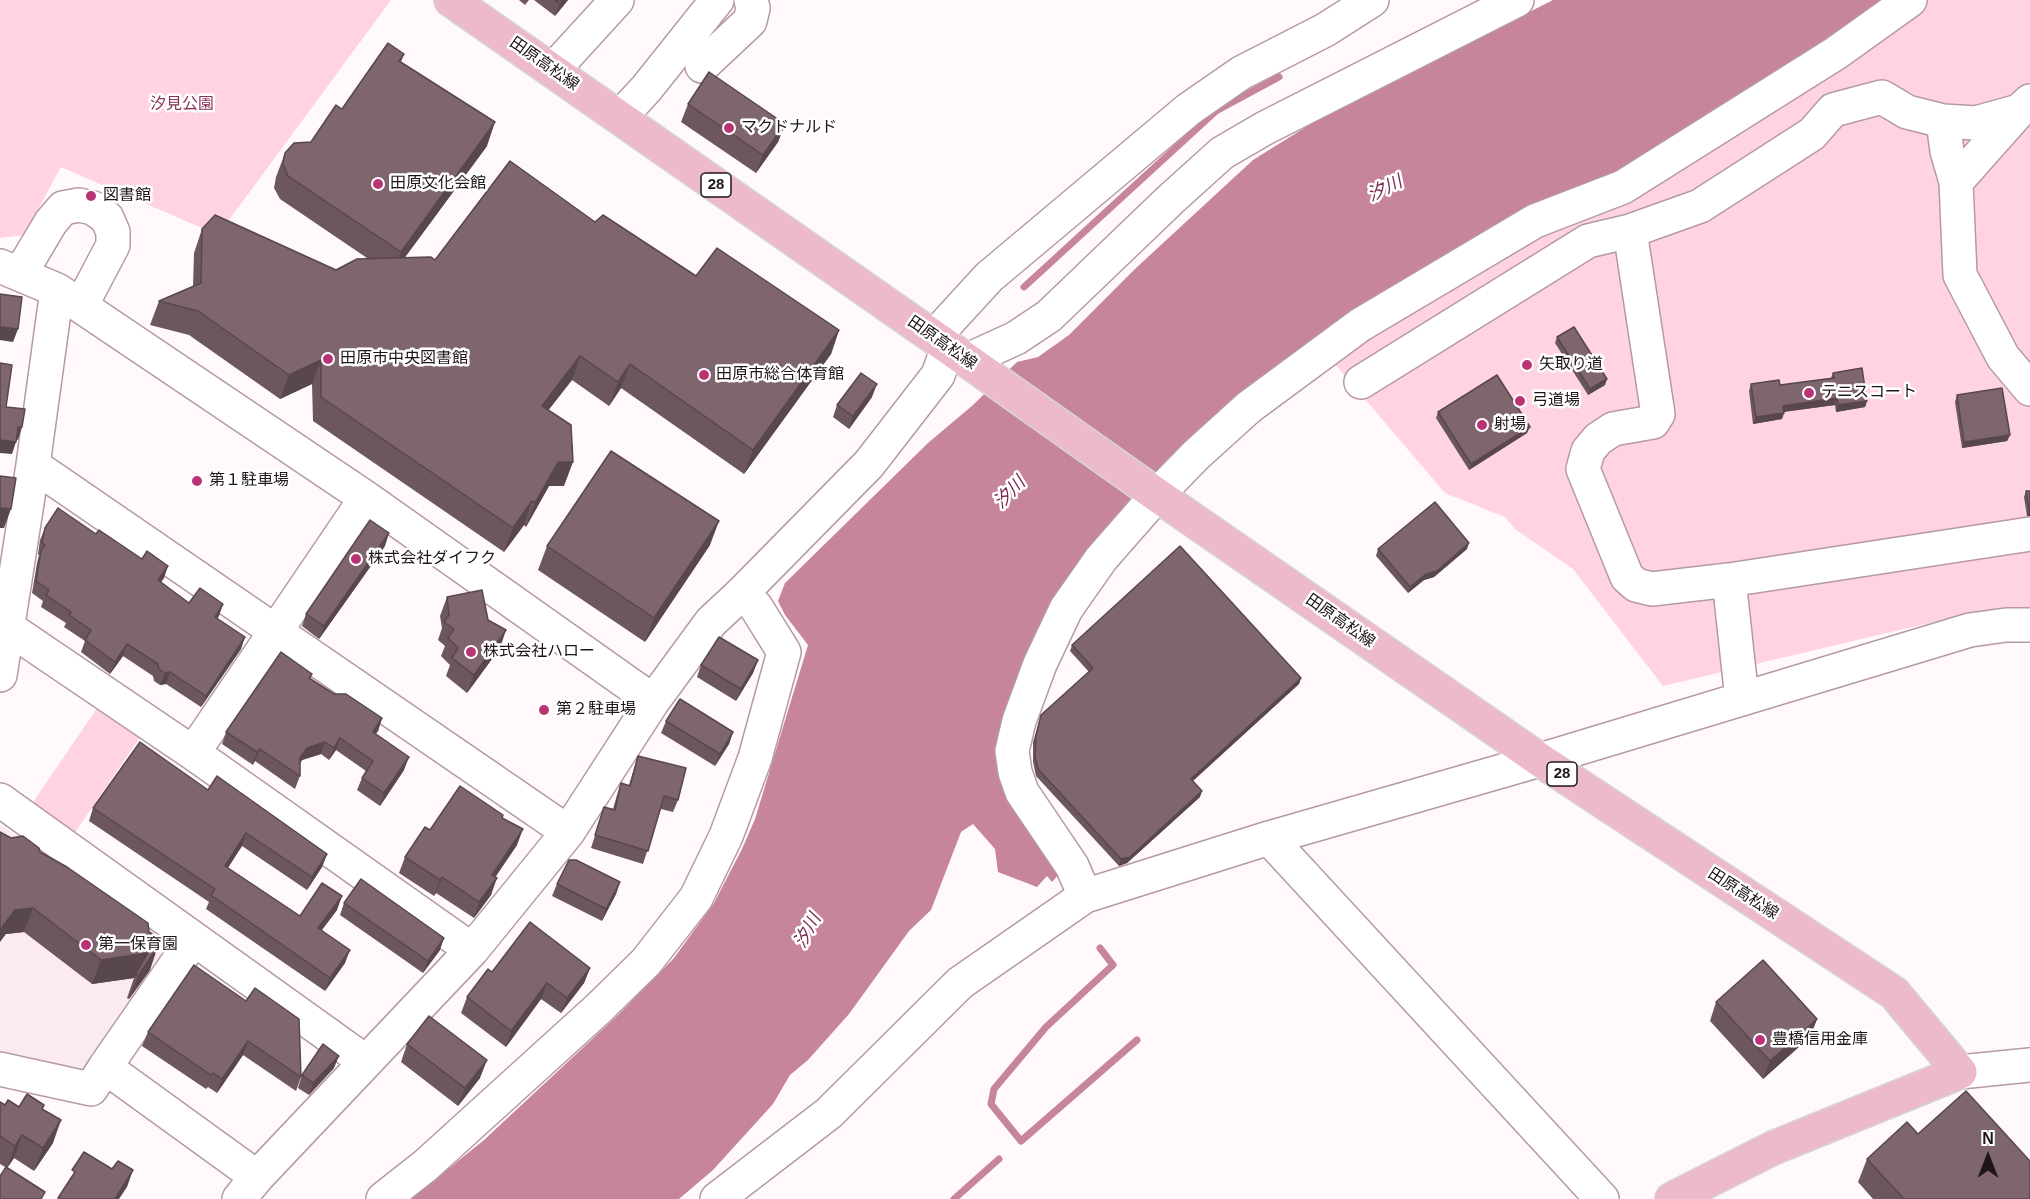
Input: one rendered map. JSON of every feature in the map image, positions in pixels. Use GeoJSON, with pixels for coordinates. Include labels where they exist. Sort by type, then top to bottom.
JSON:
{"type":"FeatureCollection","features":[{"type":"Feature","properties":{"kind":"main road","name":"田原高松線"},"geometry":{"type":"LineString","coordinates":[[451,0],[1540,760],[1894,993],[1960,1072]]}},
{"type":"Feature","properties":{"kind":"main road"},"geometry":{"type":"LineString","coordinates":[[1672,1199],[1773,1148],[1960,1072]]}},
{"type":"Feature","properties":{"kind":"street"},"geometry":{"type":"LineString","coordinates":[[553,70],[617,0]]}},
{"type":"Feature","properties":{"kind":"street"},"geometry":{"type":"LineString","coordinates":[[620,117],[646,89],[717,0]]}},
{"type":"Feature","properties":{"kind":"street"},"geometry":{"type":"LineString","coordinates":[[702,66],[750,21],[753,8],[751,0]]}},
{"type":"Feature","properties":{"kind":"street"},"geometry":{"type":"LineString","coordinates":[[958,354],[1016,338],[1049,316],[1222,153],[1264,128],[1517,0]]}},
{"type":"Feature","properties":{"kind":"street"},"geometry":{"type":"LineString","coordinates":[[1085,896],[1072,866],[1023,792],[1015,772],[1012,751],[1019,721],[1033,683],[1066,609],[1154,492],[1249,406],[1360,325],[1535,221],[1623,187],[1836,53],[1910,0]]}},
{"type":"Feature","properties":{"kind":"street"},"geometry":{"type":"LineString","coordinates":[[105,1067],[248,1188],[472,950],[568,832],[652,701],[711,622],[869,464],[938,375],[958,354],[989,277],[1189,109],[1241,73],[1325,30],[1366,1]]}},
{"type":"Feature","properties":{"kind":"street"},"geometry":{"type":"LineString","coordinates":[[1361,382],[1588,241],[1630,231],[1700,206],[1812,134],[1833,110],[1882,97],[1907,112],[1944,122],[1976,123],[2024,106]]}},
{"type":"Feature","properties":{"kind":"street"},"geometry":{"type":"LineString","coordinates":[[1956,182],[2024,106]]}},
{"type":"Feature","properties":{"kind":"street"},"geometry":{"type":"LineString","coordinates":[[1944,122],[1947,152],[1956,182],[1960,275],[2003,357],[2030,389]]}},
{"type":"Feature","properties":{"kind":"street"},"geometry":{"type":"LineString","coordinates":[[0,675],[33,465],[69,298],[113,245],[113,232],[107,218],[93,208],[79,205],[63,208],[10,270],[69,298],[366,498],[652,701]]}},
{"type":"Feature","properties":{"kind":"street"},"geometry":{"type":"LineString","coordinates":[[1630,231],[1658,414],[1653,422],[1614,429],[1598,439],[1588,452],[1582,469],[1627,577],[1636,585],[1652,589],[1729,580],[2030,534]]}},
{"type":"Feature","properties":{"kind":"street"},"geometry":{"type":"LineString","coordinates":[[33,465],[568,832]]}},
{"type":"Feature","properties":{"kind":"street"},"geometry":{"type":"LineString","coordinates":[[193,753],[366,498]]}},
{"type":"Feature","properties":{"kind":"street"},"geometry":{"type":"LineString","coordinates":[[1729,580],[1742,699]]}},
{"type":"Feature","properties":{"kind":"street"},"geometry":{"type":"LineString","coordinates":[[383,1199],[425,1166],[606,1001],[646,962],[696,898],[726,836],[755,758],[784,652],[756,607],[742,593]]}},
{"type":"Feature","properties":{"kind":"street"},"geometry":{"type":"LineString","coordinates":[[717,1199],[829,1113],[960,983],[1085,896],[1269,838],[1540,760],[1970,630],[2006,625],[2030,625]]}},
{"type":"Feature","properties":{"kind":"street"},"geometry":{"type":"LineString","coordinates":[[7,627],[193,753],[472,950]]}},
{"type":"Feature","properties":{"kind":"street"},"geometry":{"type":"LineString","coordinates":[[0,800],[366,1062]]}},
{"type":"Feature","properties":{"kind":"street"},"geometry":{"type":"LineString","coordinates":[[1269,838],[1602,1199]]}},
{"type":"Feature","properties":{"kind":"street"},"geometry":{"type":"LineString","coordinates":[[0,1069],[91,1089],[193,940]]}},
{"type":"Feature","properties":{"kind":"street"},"geometry":{"type":"LineString","coordinates":[[1960,1072],[2030,1065]]}},
{"type":"Feature","properties":{"kind":"shaded area","name":"第一保育園"},"geometry":{"type":"Polygon","coordinates":[[[0,825],[171,939],[171,951],[85,1070],[0,1055],[0,825]]]}},
{"type":"Feature","properties":{"kind":"green space","name":"汐見公園"},"geometry":{"type":"Polygon","coordinates":[[[0,0],[391,0],[218,235],[61,167],[24,235],[0,238],[0,0]]]}},
{"type":"Feature","properties":{"kind":"green space"},"geometry":{"type":"Polygon","coordinates":[[[1927,0],[2030,0],[2030,608],[1980,611],[1663,686],[1573,569],[1515,529],[1505,517],[1445,493],[1329,357],[1893,24],[1927,0]]]}},
{"type":"Feature","properties":{"kind":"green space"},"geometry":{"type":"Polygon","coordinates":[[[102,701],[145,730],[74,834],[31,805],[102,701]]]}},
{"type":"Feature","properties":{"kind":"water","name":"汐川"},"geometry":{"type":"Polygon","coordinates":[[[1553,0],[1896,0],[1231,412],[1009,708],[1061,872],[1052,882],[1047,876],[1037,887],[998,872],[995,849],[973,824],[961,832],[931,910],[909,931],[849,1014],[808,1060],[790,1075],[773,1104],[713,1170],[679,1199],[411,1199],[484,1140],[618,1015],[674,958],[714,903],[755,819],[808,645],[785,615],[778,601],[785,583],[928,443],[973,405],[1017,362],[1038,357],[1069,335],[1136,268],[1253,160],[1322,117],[1553,0]]]}},
{"type":"Feature","properties":{"kind":"building"},"geometry":{"type":"Polygon","coordinates":[[[388,43],[404,54],[399,61],[495,122],[401,252],[288,176],[283,164],[285,153],[294,143],[311,142],[336,105],[342,109],[388,43]]]}},
{"type":"Feature","properties":{"kind":"building"},"geometry":{"type":"Polygon","coordinates":[[[709,72],[785,124],[763,155],[688,104],[709,72]]]}},
{"type":"Feature","properties":{"kind":"building"},"geometry":{"type":"Polygon","coordinates":[[[510,161],[595,222],[603,215],[696,276],[717,248],[839,330],[753,450],[630,364],[618,382],[580,356],[542,406],[571,425],[573,462],[558,462],[535,503],[532,501],[513,528],[321,397],[321,360],[289,375],[198,311],[159,301],[201,283],[202,229],[215,215],[336,270],[357,259],[431,257],[435,260],[510,161]]]}},
{"type":"Feature","properties":{"kind":"building"},"geometry":{"type":"Polygon","coordinates":[[[0,294],[22,297],[18,329],[0,327],[0,294]]]}},
{"type":"Feature","properties":{"kind":"building"},"geometry":{"type":"Polygon","coordinates":[[[1574,327],[1607,379],[1590,389],[1557,337],[1574,327]]]}},
{"type":"Feature","properties":{"kind":"building"},"geometry":{"type":"Polygon","coordinates":[[[0,363],[12,365],[6,407],[25,409],[22,427],[18,427],[16,442],[0,440],[0,363]]]}},
{"type":"Feature","properties":{"kind":"building"},"geometry":{"type":"Polygon","coordinates":[[[1862,368],[1867,401],[1838,405],[1837,398],[1783,406],[1784,413],[1756,417],[1751,384],[1779,380],[1780,385],[1834,378],[1833,373],[1862,368]]]}},
{"type":"Feature","properties":{"kind":"building"},"geometry":{"type":"Polygon","coordinates":[[[861,373],[877,384],[853,416],[837,405],[861,373]]]}},
{"type":"Feature","properties":{"kind":"building","name":"射場"},"geometry":{"type":"Polygon","coordinates":[[[1497,375],[1530,427],[1471,464],[1438,412],[1497,375]]]}},
{"type":"Feature","properties":{"kind":"building"},"geometry":{"type":"Polygon","coordinates":[[[2002,388],[2010,435],[1964,442],[1957,395],[2002,388]]]}},
{"type":"Feature","properties":{"kind":"building"},"geometry":{"type":"Polygon","coordinates":[[[611,451],[719,521],[654,618],[547,546],[611,451]]]}},
{"type":"Feature","properties":{"kind":"building"},"geometry":{"type":"Polygon","coordinates":[[[0,476],[16,478],[11,509],[0,508],[0,476]]]}},
{"type":"Feature","properties":{"kind":"building"},"geometry":{"type":"Polygon","coordinates":[[[2026,491],[2030,491],[2030,509],[2029,509],[2026,491]]]}},
{"type":"Feature","properties":{"kind":"building"},"geometry":{"type":"Polygon","coordinates":[[[1435,502],[1469,543],[1437,571],[1426,574],[1410,587],[1378,549],[1435,502]]]}},
{"type":"Feature","properties":{"kind":"building"},"geometry":{"type":"Polygon","coordinates":[[[58,508],[96,534],[99,530],[142,559],[147,551],[168,566],[158,580],[189,603],[200,588],[223,604],[215,617],[245,637],[206,696],[170,672],[165,673],[159,669],[158,664],[127,644],[115,662],[85,640],[91,630],[69,615],[71,612],[46,595],[49,590],[36,581],[41,551],[45,545],[42,543],[45,528],[58,508]]]}},
{"type":"Feature","properties":{"kind":"building"},"geometry":{"type":"Polygon","coordinates":[[[370,520],[389,533],[324,626],[306,614],[370,520]]]}},
{"type":"Feature","properties":{"kind":"building"},"geometry":{"type":"Polygon","coordinates":[[[1180,546],[1301,678],[1191,779],[1202,791],[1130,857],[1121,859],[1038,769],[1035,756],[1036,736],[1041,715],[1093,668],[1072,645],[1180,546]]]}},
{"type":"Feature","properties":{"kind":"building","name":"株式会社ハロー"},"geometry":{"type":"Polygon","coordinates":[[[482,590],[488,620],[506,630],[474,675],[452,658],[458,648],[448,638],[454,629],[444,622],[449,615],[447,597],[482,590]]]}},
{"type":"Feature","properties":{"kind":"building"},"geometry":{"type":"Polygon","coordinates":[[[719,637],[758,660],[741,689],[701,665],[719,637]]]}},
{"type":"Feature","properties":{"kind":"building"},"geometry":{"type":"Polygon","coordinates":[[[281,652],[312,674],[309,678],[334,694],[346,694],[382,718],[373,732],[409,757],[384,793],[362,778],[373,761],[340,738],[334,748],[325,742],[307,748],[300,758],[300,776],[260,749],[257,752],[226,732],[281,652]]]}},
{"type":"Feature","properties":{"kind":"building"},"geometry":{"type":"Polygon","coordinates":[[[680,699],[733,732],[720,754],[666,721],[680,699]]]}},
{"type":"Feature","properties":{"kind":"building"},"geometry":{"type":"Polygon","coordinates":[[[140,742],[208,790],[217,776],[327,854],[312,877],[246,833],[225,866],[300,916],[322,883],[342,896],[318,928],[350,950],[330,978],[211,895],[215,889],[93,808],[140,742]]]}},
{"type":"Feature","properties":{"kind":"building"},"geometry":{"type":"Polygon","coordinates":[[[638,756],[686,768],[678,800],[664,796],[648,851],[595,835],[604,807],[615,810],[621,783],[630,786],[638,756]]]}},
{"type":"Feature","properties":{"kind":"building"},"geometry":{"type":"Polygon","coordinates":[[[460,786],[503,815],[502,818],[523,829],[492,875],[497,878],[479,902],[442,877],[440,880],[405,857],[425,827],[430,830],[460,786]]]}},
{"type":"Feature","properties":{"kind":"building"},"geometry":{"type":"Polygon","coordinates":[[[0,832],[11,838],[23,836],[39,848],[40,852],[67,867],[148,923],[149,932],[156,936],[158,946],[138,976],[136,974],[148,953],[101,960],[33,908],[15,910],[0,930],[0,832]]]}},
{"type":"Feature","properties":{"kind":"building"},"geometry":{"type":"Polygon","coordinates":[[[569,860],[576,860],[620,882],[606,909],[557,884],[569,860]]]}},
{"type":"Feature","properties":{"kind":"building"},"geometry":{"type":"Polygon","coordinates":[[[361,879],[444,938],[428,961],[344,903],[361,879]]]}},
{"type":"Feature","properties":{"kind":"building"},"geometry":{"type":"Polygon","coordinates":[[[530,922],[590,968],[567,998],[547,983],[511,1031],[467,997],[488,969],[492,972],[530,922]]]}},
{"type":"Feature","properties":{"kind":"building"},"geometry":{"type":"Polygon","coordinates":[[[1763,960],[1817,1019],[1770,1061],[1716,1002],[1763,960]]]}},
{"type":"Feature","properties":{"kind":"building"},"geometry":{"type":"Polygon","coordinates":[[[194,965],[246,1001],[255,988],[299,1019],[301,1077],[248,1041],[222,1079],[213,1073],[211,1075],[148,1032],[194,965]]]}},
{"type":"Feature","properties":{"kind":"building"},"geometry":{"type":"Polygon","coordinates":[[[429,1016],[487,1060],[465,1088],[407,1044],[429,1016]]]}},
{"type":"Feature","properties":{"kind":"building"},"geometry":{"type":"Polygon","coordinates":[[[323,1044],[339,1056],[313,1083],[302,1075],[323,1044]]]}},
{"type":"Feature","properties":{"kind":"building"},"geometry":{"type":"Polygon","coordinates":[[[1966,1091],[2030,1161],[2030,1199],[1904,1199],[1867,1159],[1907,1122],[1918,1134],[1966,1091]]]}},
{"type":"Feature","properties":{"kind":"building"},"geometry":{"type":"Polygon","coordinates":[[[27,1094],[44,1105],[42,1109],[61,1120],[43,1148],[22,1135],[15,1146],[0,1136],[0,1102],[5,1105],[8,1100],[19,1107],[27,1094]]]}},
{"type":"Feature","properties":{"kind":"building"},"geometry":{"type":"Polygon","coordinates":[[[84,1152],[112,1169],[118,1161],[133,1170],[115,1199],[58,1198],[75,1172],[72,1170],[84,1152]]]}},
{"type":"Feature","properties":{"kind":"building"},"geometry":{"type":"Polygon","coordinates":[[[6,1167],[45,1192],[41,1199],[0,1199],[0,1176],[6,1167]]]}},
{"type":"Feature","properties":{"kind":"waterway"},"geometry":{"type":"LineString","coordinates":[[1024,287],[1216,111],[1279,77]]}},
{"type":"Feature","properties":{"kind":"waterway"},"geometry":{"type":"LineString","coordinates":[[1100,948],[1113,965],[1046,1027],[994,1089],[991,1104],[1021,1141],[1137,1040]]}},
{"type":"Feature","properties":{"kind":"waterway"},"geometry":{"type":"LineString","coordinates":[[954,1199],[999,1159]]}},
{"type":"Feature","properties":{"kind":"place","name":"マクドナルド"},"geometry":{"type":"Point","coordinates":[729,128]}},
{"type":"Feature","properties":{"kind":"place","name":"田原文化会館"},"geometry":{"type":"Point","coordinates":[378,184]}},
{"type":"Feature","properties":{"kind":"place","name":"図書館"},"geometry":{"type":"Point","coordinates":[91,196]}},
{"type":"Feature","properties":{"kind":"place","name":"田原市中央図書館"},"geometry":{"type":"Point","coordinates":[328,359]}},
{"type":"Feature","properties":{"kind":"place","name":"矢取り道"},"geometry":{"type":"Point","coordinates":[1527,365]}},
{"type":"Feature","properties":{"kind":"place","name":"田原市総合体育館"},"geometry":{"type":"Point","coordinates":[704,375]}},
{"type":"Feature","properties":{"kind":"place","name":"テニスコート"},"geometry":{"type":"Point","coordinates":[1809,393]}},
{"type":"Feature","properties":{"kind":"place","name":"弓道場"},"geometry":{"type":"Point","coordinates":[1520,401]}},
{"type":"Feature","properties":{"kind":"place","name":"射場"},"geometry":{"type":"Point","coordinates":[1482,425]}},
{"type":"Feature","properties":{"kind":"place","name":"第１駐車場"},"geometry":{"type":"Point","coordinates":[197,481]}},
{"type":"Feature","properties":{"kind":"place","name":"株式会社ダイフク"},"geometry":{"type":"Point","coordinates":[356,559]}},
{"type":"Feature","properties":{"kind":"place","name":"株式会社ハロー"},"geometry":{"type":"Point","coordinates":[471,652]}},
{"type":"Feature","properties":{"kind":"place","name":"第２駐車場"},"geometry":{"type":"Point","coordinates":[544,710]}},
{"type":"Feature","properties":{"kind":"place","name":"第一保育園"},"geometry":{"type":"Point","coordinates":[86,945]}},
{"type":"Feature","properties":{"kind":"place","name":"豊橋信用金庫"},"geometry":{"type":"Point","coordinates":[1760,1040]}}]}
